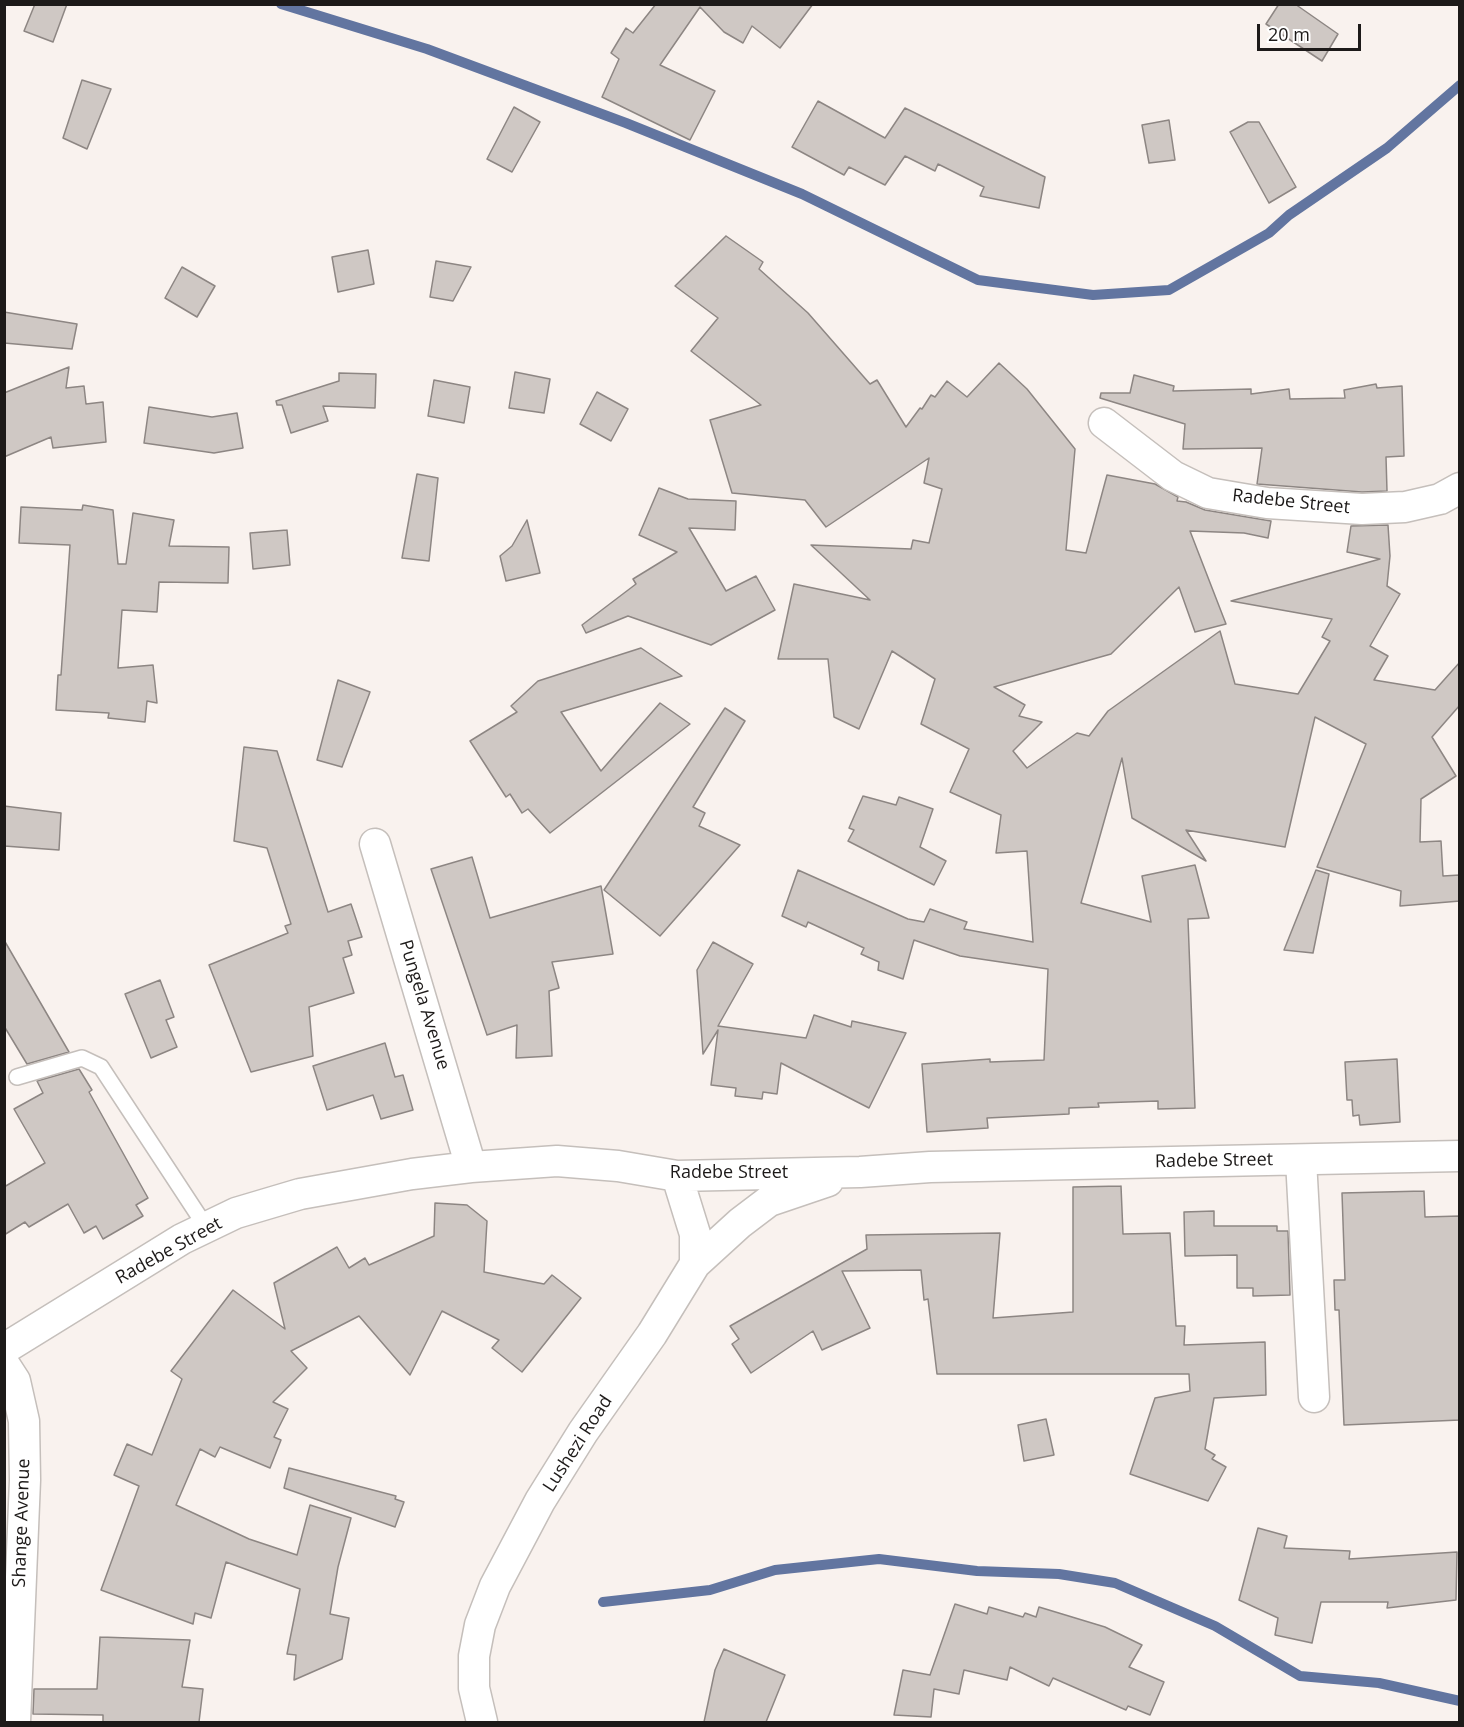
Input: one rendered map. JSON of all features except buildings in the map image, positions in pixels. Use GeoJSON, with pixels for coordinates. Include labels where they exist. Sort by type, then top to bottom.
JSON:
{"type":"FeatureCollection","features":[{"type":"Feature","properties":{"kind":"street","name":"Radebe Street"},"geometry":{"type":"LineString","coordinates":[[1104,423],[1173,476],[1208,493],[1267,503],[1362,509],[1406,507],[1440,499],[1460,488]]}},
{"type":"Feature","properties":{"kind":"street","name":"Pungela Avenue"},"geometry":{"type":"LineString","coordinates":[[375,844],[471,1167]]}},
{"type":"Feature","properties":{"kind":"street","name":"Radebe Street"},"geometry":{"type":"LineString","coordinates":[[4,1349],[182,1239],[236,1213],[300,1194],[471,1167],[558,1161],[618,1166],[677,1176],[860,1172],[930,1167],[1460,1156]]}},
{"type":"Feature","properties":{"kind":"street"},"geometry":{"type":"LineString","coordinates":[[1301,1160],[1314,1397]]}},
{"type":"Feature","properties":{"kind":"street","name":"Lushezi Road"},"geometry":{"type":"LineString","coordinates":[[482,1722],[474,1688],[474,1656],[480,1625],[495,1586],[518,1539],[583,1432],[652,1334],[695,1264],[740,1223],[769,1202],[860,1172]]}},
{"type":"Feature","properties":{"kind":"street"},"geometry":{"type":"LineString","coordinates":[[677,1176],[695,1234],[695,1264]]}},
{"type":"Feature","properties":{"kind":"street","name":"Shange Avenue"},"geometry":{"type":"LineString","coordinates":[[4,1364],[15,1381],[24,1421],[25,1480],[15,1722]]}},
{"type":"Feature","properties":{"kind":"lane"},"geometry":{"type":"LineString","coordinates":[[17,1077],[82,1058],[100,1067],[206,1227]]}},
{"type":"Feature","properties":{"kind":"waterway"},"geometry":{"type":"LineString","coordinates":[[281,4],[427,49],[626,123],[802,194],[978,280],[1093,295],[1169,290],[1269,233],[1289,215],[1387,148],[1460,85]]}},
{"type":"Feature","properties":{"kind":"waterway"},"geometry":{"type":"LineString","coordinates":[[603,1602],[710,1590],[775,1570],[879,1559],[977,1571],[1059,1574],[1115,1583],[1215,1626],[1300,1676],[1379,1683],[1460,1701]]}}]}
